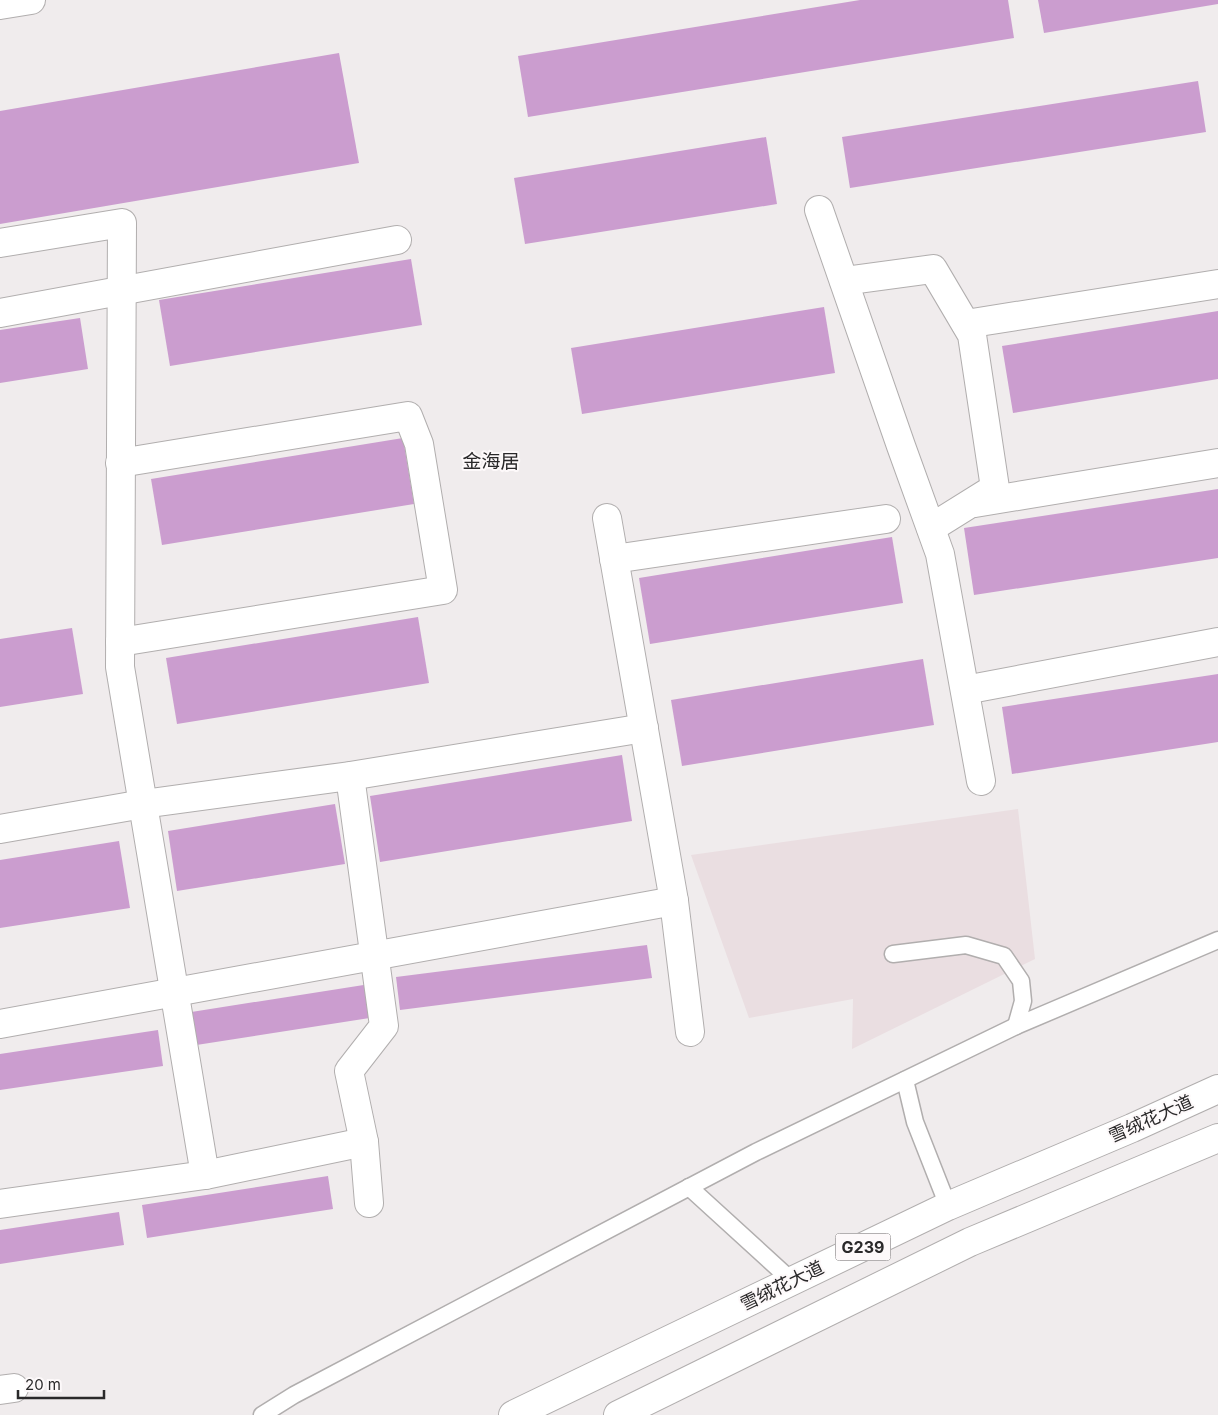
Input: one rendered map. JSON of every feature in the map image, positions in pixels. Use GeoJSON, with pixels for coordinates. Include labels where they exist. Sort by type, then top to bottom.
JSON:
{"type":"FeatureCollection","features":[{"type":"Feature","properties":{"kind":"main road"},"geometry":{"type":"LineString","coordinates":[[0,5],[31,0]]}},
{"type":"Feature","properties":{"kind":"main road"},"geometry":{"type":"LineString","coordinates":[[820,210],[940,554],[981,781]]}},
{"type":"Feature","properties":{"kind":"main road"},"geometry":{"type":"LineString","coordinates":[[0,243],[122,223],[120,667],[205,1175]]}},
{"type":"Feature","properties":{"kind":"main road"},"geometry":{"type":"LineString","coordinates":[[0,313],[398,240]]}},
{"type":"Feature","properties":{"kind":"main road"},"geometry":{"type":"LineString","coordinates":[[844,281],[933,269],[972,335],[995,488],[931,528]]}},
{"type":"Feature","properties":{"kind":"main road"},"geometry":{"type":"LineString","coordinates":[[966,324],[1218,284]]}},
{"type":"Feature","properties":{"kind":"main road"},"geometry":{"type":"LineString","coordinates":[[120,463],[408,416],[419,444],[443,590],[120,642]]}},
{"type":"Feature","properties":{"kind":"main road"},"geometry":{"type":"LineString","coordinates":[[968,504],[1218,463]]}},
{"type":"Feature","properties":{"kind":"main road"},"geometry":{"type":"LineString","coordinates":[[607,518],[674,900],[690,1032]]}},
{"type":"Feature","properties":{"kind":"main road"},"geometry":{"type":"LineString","coordinates":[[614,559],[886,519]]}},
{"type":"Feature","properties":{"kind":"main road"},"geometry":{"type":"LineString","coordinates":[[965,690],[1218,642]]}},
{"type":"Feature","properties":{"kind":"main road"},"geometry":{"type":"LineString","coordinates":[[0,829],[143,804],[350,776],[644,728]]}},
{"type":"Feature","properties":{"kind":"main road"},"geometry":{"type":"LineString","coordinates":[[350,776],[384,1026],[349,1071],[364,1142],[369,1203]]}},
{"type":"Feature","properties":{"kind":"main road"},"geometry":{"type":"LineString","coordinates":[[0,1024],[674,900]]}},
{"type":"Feature","properties":{"kind":"main road","name":"雪绒花大道"},"geometry":{"type":"LineString","coordinates":[[512,1415],[948,1206],[1132,1128],[1218,1089]]}},
{"type":"Feature","properties":{"kind":"main road","name":"G239"},"geometry":{"type":"LineString","coordinates":[[618,1415],[970,1242],[1218,1138]]}},
{"type":"Feature","properties":{"kind":"main road"},"geometry":{"type":"LineString","coordinates":[[0,1204],[205,1175],[364,1142]]}},
{"type":"Feature","properties":{"kind":"lane"},"geometry":{"type":"LineString","coordinates":[[262,1415],[294,1395],[764,1148],[1016,1026],[1218,940]]}},
{"type":"Feature","properties":{"kind":"lane"},"geometry":{"type":"LineString","coordinates":[[893,954],[966,945],[1004,956],[1021,981],[1023,1001],[1016,1026]]}},
{"type":"Feature","properties":{"kind":"lane"},"geometry":{"type":"LineString","coordinates":[[905,1080],[915,1122],[948,1206]]}},
{"type":"Feature","properties":{"kind":"lane"},"geometry":{"type":"LineString","coordinates":[[689,1187],[792,1281]]}},
{"type":"Feature","properties":{"kind":"shaded area"},"geometry":{"type":"Polygon","coordinates":[[[1018,809],[1035,959],[852,1049],[853,999],[749,1018],[691,855],[1018,809]]]}},
{"type":"Feature","properties":{"kind":"building"},"geometry":{"type":"Polygon","coordinates":[[[860,0],[1008,0],[1014,38],[528,117],[518,56],[860,0]]]}},
{"type":"Feature","properties":{"kind":"building"},"geometry":{"type":"Polygon","coordinates":[[[1038,0],[1218,0],[1218,4],[1044,33],[1038,0]]]}},
{"type":"Feature","properties":{"kind":"building"},"geometry":{"type":"Polygon","coordinates":[[[339,53],[359,163],[0,224],[0,111],[339,53]]]}},
{"type":"Feature","properties":{"kind":"building"},"geometry":{"type":"Polygon","coordinates":[[[1198,81],[1206,132],[850,188],[842,137],[1198,81]]]}},
{"type":"Feature","properties":{"kind":"building"},"geometry":{"type":"Polygon","coordinates":[[[766,137],[777,204],[525,244],[514,178],[766,137]]]}},
{"type":"Feature","properties":{"kind":"building"},"geometry":{"type":"Polygon","coordinates":[[[411,259],[422,325],[170,366],[159,300],[411,259]]]}},
{"type":"Feature","properties":{"kind":"building"},"geometry":{"type":"Polygon","coordinates":[[[824,307],[835,373],[582,414],[571,348],[824,307]]]}},
{"type":"Feature","properties":{"kind":"building"},"geometry":{"type":"Polygon","coordinates":[[[1218,311],[1218,379],[1013,413],[1002,346],[1218,311]]]}},
{"type":"Feature","properties":{"kind":"building"},"geometry":{"type":"Polygon","coordinates":[[[80,318],[88,369],[0,383],[0,330],[80,318]]]}},
{"type":"Feature","properties":{"kind":"building"},"geometry":{"type":"Polygon","coordinates":[[[403,438],[414,504],[162,545],[151,479],[403,438]]]}},
{"type":"Feature","properties":{"kind":"building"},"geometry":{"type":"Polygon","coordinates":[[[1218,489],[1218,558],[974,595],[964,528],[1218,489]]]}},
{"type":"Feature","properties":{"kind":"building"},"geometry":{"type":"Polygon","coordinates":[[[892,537],[903,603],[650,644],[639,578],[892,537]]]}},
{"type":"Feature","properties":{"kind":"building"},"geometry":{"type":"Polygon","coordinates":[[[418,617],[429,683],[177,724],[166,658],[418,617]]]}},
{"type":"Feature","properties":{"kind":"building"},"geometry":{"type":"Polygon","coordinates":[[[72,628],[83,694],[0,707],[0,639],[72,628]]]}},
{"type":"Feature","properties":{"kind":"building"},"geometry":{"type":"Polygon","coordinates":[[[923,659],[934,725],[682,766],[671,700],[923,659]]]}},
{"type":"Feature","properties":{"kind":"building"},"geometry":{"type":"Polygon","coordinates":[[[1218,674],[1218,742],[1012,774],[1002,707],[1218,674]]]}},
{"type":"Feature","properties":{"kind":"building"},"geometry":{"type":"Polygon","coordinates":[[[622,755],[632,821],[380,862],[370,796],[622,755]]]}},
{"type":"Feature","properties":{"kind":"building"},"geometry":{"type":"Polygon","coordinates":[[[335,804],[345,864],[177,891],[168,831],[335,804]]]}},
{"type":"Feature","properties":{"kind":"building"},"geometry":{"type":"Polygon","coordinates":[[[119,841],[130,908],[0,928],[0,860],[119,841]]]}},
{"type":"Feature","properties":{"kind":"building"},"geometry":{"type":"Polygon","coordinates":[[[647,945],[652,978],[400,1010],[396,977],[647,945]]]}},
{"type":"Feature","properties":{"kind":"building"},"geometry":{"type":"Polygon","coordinates":[[[370,984],[376,1017],[190,1046],[185,1013],[370,984]]]}},
{"type":"Feature","properties":{"kind":"building"},"geometry":{"type":"Polygon","coordinates":[[[158,1030],[163,1066],[0,1090],[0,1054],[158,1030]]]}},
{"type":"Feature","properties":{"kind":"building"},"geometry":{"type":"Polygon","coordinates":[[[328,1176],[333,1209],[147,1238],[142,1205],[328,1176]]]}},
{"type":"Feature","properties":{"kind":"building"},"geometry":{"type":"Polygon","coordinates":[[[119,1212],[124,1245],[0,1264],[0,1230],[119,1212]]]}},
{"type":"Feature","properties":{"kind":"district","name":"金海居"},"geometry":{"type":"Point","coordinates":[491,461]}}]}
